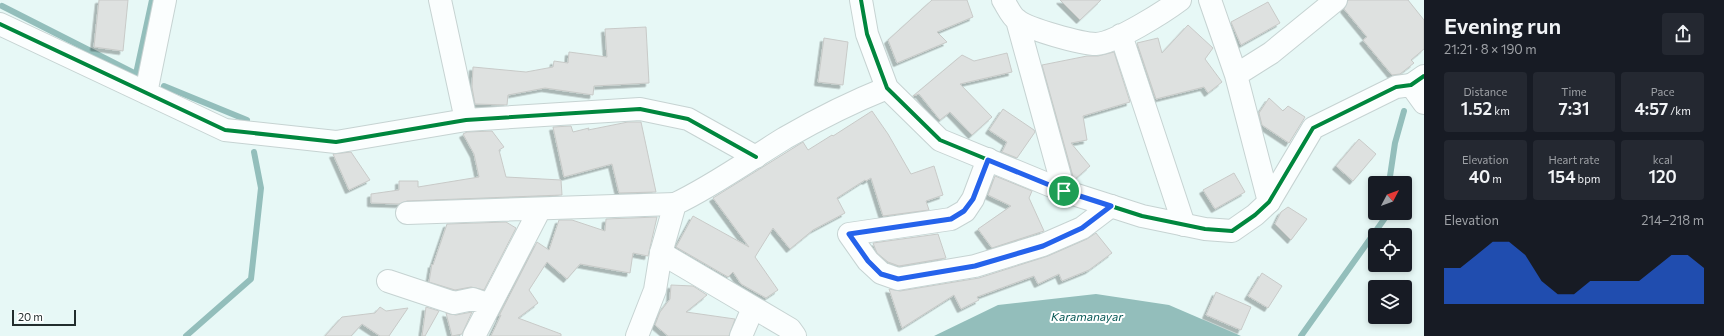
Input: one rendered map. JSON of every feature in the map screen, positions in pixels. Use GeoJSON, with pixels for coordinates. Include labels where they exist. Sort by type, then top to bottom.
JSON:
{"type":"FeatureCollection","features":[{"type":"Feature","properties":{"kind":"street"},"geometry":{"type":"LineString","coordinates":[[146,93],[165,0]]}},
{"type":"Feature","properties":{"kind":"street"},"geometry":{"type":"LineString","coordinates":[[440,0],[466,120]]}},
{"type":"Feature","properties":{"kind":"street"},"geometry":{"type":"LineString","coordinates":[[861,0],[867,34],[887,88],[940,140],[1064,191],[1142,216],[1205,229],[1232,231],[1255,215],[1269,202],[1313,128],[1396,87],[1418,81],[1424,103]]}},
{"type":"Feature","properties":{"kind":"street"},"geometry":{"type":"LineString","coordinates":[[1003,0],[1017,20],[1064,191]]}},
{"type":"Feature","properties":{"kind":"street"},"geometry":{"type":"LineString","coordinates":[[1017,20],[1062,38],[1097,44],[1121,35],[1164,12],[1180,0]]}},
{"type":"Feature","properties":{"kind":"street"},"geometry":{"type":"LineString","coordinates":[[1210,0],[1236,75],[1269,202]]}},
{"type":"Feature","properties":{"kind":"street"},"geometry":{"type":"LineString","coordinates":[[1236,75],[1271,52],[1336,0]]}},
{"type":"Feature","properties":{"kind":"street"},"geometry":{"type":"LineString","coordinates":[[0,24],[225,130],[336,142],[466,120],[640,110],[688,119],[756,157]]}},
{"type":"Feature","properties":{"kind":"street"},"geometry":{"type":"LineString","coordinates":[[1121,35],[1184,224]]}},
{"type":"Feature","properties":{"kind":"street"},"geometry":{"type":"LineString","coordinates":[[407,213],[674,204],[700,192],[756,157],[855,100],[887,88]]}},
{"type":"Feature","properties":{"kind":"street"},"geometry":{"type":"LineString","coordinates":[[988,160],[973,199],[964,211],[951,219],[849,234],[868,261],[881,274],[898,279],[975,266],[1043,246],[1082,228],[1111,206]]}},
{"type":"Feature","properties":{"kind":"street"},"geometry":{"type":"LineString","coordinates":[[637,336],[655,290],[661,253],[674,204]]}},
{"type":"Feature","properties":{"kind":"street"},"geometry":{"type":"LineString","coordinates":[[474,336],[540,209]]}},
{"type":"Feature","properties":{"kind":"street"},"geometry":{"type":"LineString","coordinates":[[661,253],[790,329],[795,336]]}},
{"type":"Feature","properties":{"kind":"street"},"geometry":{"type":"LineString","coordinates":[[388,281],[454,303],[473,299],[490,305]]}},
{"type":"Feature","properties":{"kind":"street"},"geometry":{"type":"LineString","coordinates":[[741,336],[753,308]]}},
{"type":"Feature","properties":{"kind":"water","name":"Karamanayar"},"geometry":{"type":"Polygon","coordinates":[[[1096,294],[1169,305],[1241,336],[934,336],[998,305],[1096,294]]]}},
{"type":"Feature","properties":{"kind":"building"},"geometry":{"type":"Polygon","coordinates":[[[99,0],[128,0],[123,51],[94,47],[99,0]]]}},
{"type":"Feature","properties":{"kind":"building"},"geometry":{"type":"Polygon","coordinates":[[[932,0],[967,0],[973,17],[937,32],[947,42],[897,63],[888,40],[932,0]]]}},
{"type":"Feature","properties":{"kind":"building"},"geometry":{"type":"Polygon","coordinates":[[[1060,0],[1101,0],[1080,20],[1060,0]]]}},
{"type":"Feature","properties":{"kind":"building"},"geometry":{"type":"Polygon","coordinates":[[[1348,0],[1408,0],[1424,20],[1424,49],[1411,60],[1414,63],[1400,74],[1392,75],[1363,40],[1367,37],[1344,9],[1348,0]]]}},
{"type":"Feature","properties":{"kind":"building"},"geometry":{"type":"Polygon","coordinates":[[[1268,2],[1280,23],[1241,45],[1231,22],[1268,2]]]}},
{"type":"Feature","properties":{"kind":"building"},"geometry":{"type":"Polygon","coordinates":[[[1188,25],[1213,48],[1205,59],[1222,82],[1208,93],[1204,87],[1156,99],[1137,43],[1158,38],[1162,53],[1188,25]]]}},
{"type":"Feature","properties":{"kind":"building"},"geometry":{"type":"Polygon","coordinates":[[[646,27],[649,83],[594,86],[593,95],[545,88],[508,95],[507,105],[475,104],[472,87],[473,67],[526,72],[553,67],[554,61],[568,63],[569,52],[607,57],[605,29],[646,27]]]}},
{"type":"Feature","properties":{"kind":"building"},"geometry":{"type":"Polygon","coordinates":[[[824,38],[848,42],[843,85],[818,82],[824,38]]]}},
{"type":"Feature","properties":{"kind":"building"},"geometry":{"type":"Polygon","coordinates":[[[1114,52],[1130,102],[1083,116],[1087,140],[1071,143],[1090,166],[1074,180],[1042,65],[1114,52]]]}},
{"type":"Feature","properties":{"kind":"building"},"geometry":{"type":"Polygon","coordinates":[[[1007,53],[1012,72],[960,84],[992,117],[972,135],[950,112],[940,120],[919,94],[913,96],[962,55],[974,61],[1007,53]]]}},
{"type":"Feature","properties":{"kind":"building"},"geometry":{"type":"Polygon","coordinates":[[[1269,98],[1283,111],[1288,106],[1305,117],[1289,143],[1262,125],[1259,113],[1269,98]]]}},
{"type":"Feature","properties":{"kind":"building"},"geometry":{"type":"Polygon","coordinates":[[[1003,109],[1035,132],[1017,158],[1002,152],[1007,142],[989,130],[1003,109]]]}},
{"type":"Feature","properties":{"kind":"building"},"geometry":{"type":"Polygon","coordinates":[[[872,111],[888,134],[911,174],[934,166],[943,195],[926,201],[929,210],[883,216],[871,178],[866,181],[865,180],[837,198],[845,213],[813,230],[790,249],[773,228],[755,257],[778,290],[766,298],[741,284],[733,272],[728,277],[676,247],[693,216],[749,247],[713,198],[803,142],[808,150],[872,111]]]}},
{"type":"Feature","properties":{"kind":"building"},"geometry":{"type":"Polygon","coordinates":[[[628,122],[641,122],[656,192],[619,193],[612,164],[564,177],[553,127],[571,126],[573,132],[628,122]]]}},
{"type":"Feature","properties":{"kind":"building"},"geometry":{"type":"Polygon","coordinates":[[[492,131],[504,147],[499,150],[506,177],[561,180],[562,195],[407,201],[399,204],[371,203],[371,194],[399,190],[399,181],[418,181],[418,187],[479,177],[474,154],[463,134],[467,132],[492,131]]]}},
{"type":"Feature","properties":{"kind":"building"},"geometry":{"type":"Polygon","coordinates":[[[1359,139],[1376,154],[1353,181],[1336,166],[1359,139]]]}},
{"type":"Feature","properties":{"kind":"building"},"geometry":{"type":"Polygon","coordinates":[[[351,152],[370,180],[349,190],[333,154],[351,152]]]}},
{"type":"Feature","properties":{"kind":"building"},"geometry":{"type":"Polygon","coordinates":[[[1234,173],[1245,192],[1215,209],[1203,190],[1234,173]]]}},
{"type":"Feature","properties":{"kind":"building"},"geometry":{"type":"Polygon","coordinates":[[[995,176],[1032,191],[1029,198],[1044,231],[992,248],[978,229],[1011,206],[988,195],[995,176]]]}},
{"type":"Feature","properties":{"kind":"building"},"geometry":{"type":"Polygon","coordinates":[[[1288,207],[1307,219],[1291,240],[1275,224],[1281,212],[1288,207]]]}},
{"type":"Feature","properties":{"kind":"building"},"geometry":{"type":"Polygon","coordinates":[[[657,217],[648,256],[633,253],[630,273],[580,264],[567,279],[547,262],[529,290],[538,303],[518,318],[561,334],[561,336],[491,336],[501,315],[499,316],[537,242],[549,250],[559,220],[572,220],[605,231],[606,219],[657,217]]]}},
{"type":"Feature","properties":{"kind":"building"},"geometry":{"type":"Polygon","coordinates":[[[506,222],[516,228],[484,290],[471,287],[455,290],[429,282],[432,264],[433,265],[447,224],[506,222]]]}},
{"type":"Feature","properties":{"kind":"building"},"geometry":{"type":"Polygon","coordinates":[[[1096,233],[1112,253],[1089,270],[1062,281],[1059,274],[1038,284],[1034,276],[977,297],[979,300],[961,309],[954,295],[902,328],[889,289],[900,291],[979,278],[1048,256],[1087,239],[1096,233]]]}},
{"type":"Feature","properties":{"kind":"building"},"geometry":{"type":"Polygon","coordinates":[[[938,234],[946,258],[899,266],[888,262],[877,253],[873,243],[938,234]]]}},
{"type":"Feature","properties":{"kind":"building"},"geometry":{"type":"Polygon","coordinates":[[[1262,273],[1282,286],[1268,308],[1248,296],[1262,273]]]}},
{"type":"Feature","properties":{"kind":"building"},"geometry":{"type":"Polygon","coordinates":[[[671,285],[693,286],[707,295],[686,312],[735,319],[729,336],[668,336],[655,325],[660,312],[670,299],[671,285]]]}},
{"type":"Feature","properties":{"kind":"building"},"geometry":{"type":"Polygon","coordinates":[[[1216,292],[1251,307],[1241,330],[1206,315],[1216,292]]]}},
{"type":"Feature","properties":{"kind":"building"},"geometry":{"type":"Polygon","coordinates":[[[380,307],[386,311],[408,308],[389,336],[380,336],[362,324],[351,336],[325,336],[342,317],[375,313],[380,307]]]}},
{"type":"Feature","properties":{"kind":"building"},"geometry":{"type":"Polygon","coordinates":[[[426,307],[439,311],[425,336],[422,336],[426,307]]]}},
{"type":"Feature","properties":{"kind":"building"},"geometry":{"type":"Polygon","coordinates":[[[472,312],[462,334],[452,336],[446,313],[456,315],[472,312]]]}},
{"type":"Feature","properties":{"kind":"waterway"},"geometry":{"type":"LineString","coordinates":[[2,6],[136,74],[152,0]]}},
{"type":"Feature","properties":{"kind":"waterway"},"geometry":{"type":"LineString","coordinates":[[164,86],[247,120]]}},
{"type":"Feature","properties":{"kind":"waterway"},"geometry":{"type":"LineString","coordinates":[[1390,176],[1395,143],[1404,111]]}},
{"type":"Feature","properties":{"kind":"waterway"},"geometry":{"type":"LineString","coordinates":[[186,336],[251,279],[261,188],[254,152]]}},
{"type":"Feature","properties":{"kind":"waterway"},"geometry":{"type":"LineString","coordinates":[[1301,336],[1384,220]]}},
{"type":"Feature","properties":{"kind":"cycle path"},"geometry":{"type":"LineString","coordinates":[[861,0],[867,34],[887,88],[940,140],[1064,191],[1142,216],[1205,229],[1232,231],[1255,215],[1269,202],[1313,128],[1396,87],[1411,85],[1424,76]]}},
{"type":"Feature","properties":{"kind":"cycle path"},"geometry":{"type":"LineString","coordinates":[[0,24],[225,130],[336,142],[466,120],[640,109],[688,119],[756,157]]}},
{"type":"Feature","properties":{"kind":"route"},"geometry":{"type":"LineString","coordinates":[[988,160],[1064,191],[1111,206],[1082,228],[1043,246],[975,266],[898,279],[881,274],[868,261],[849,234],[951,219],[964,211],[973,199],[988,160]]}}]}
